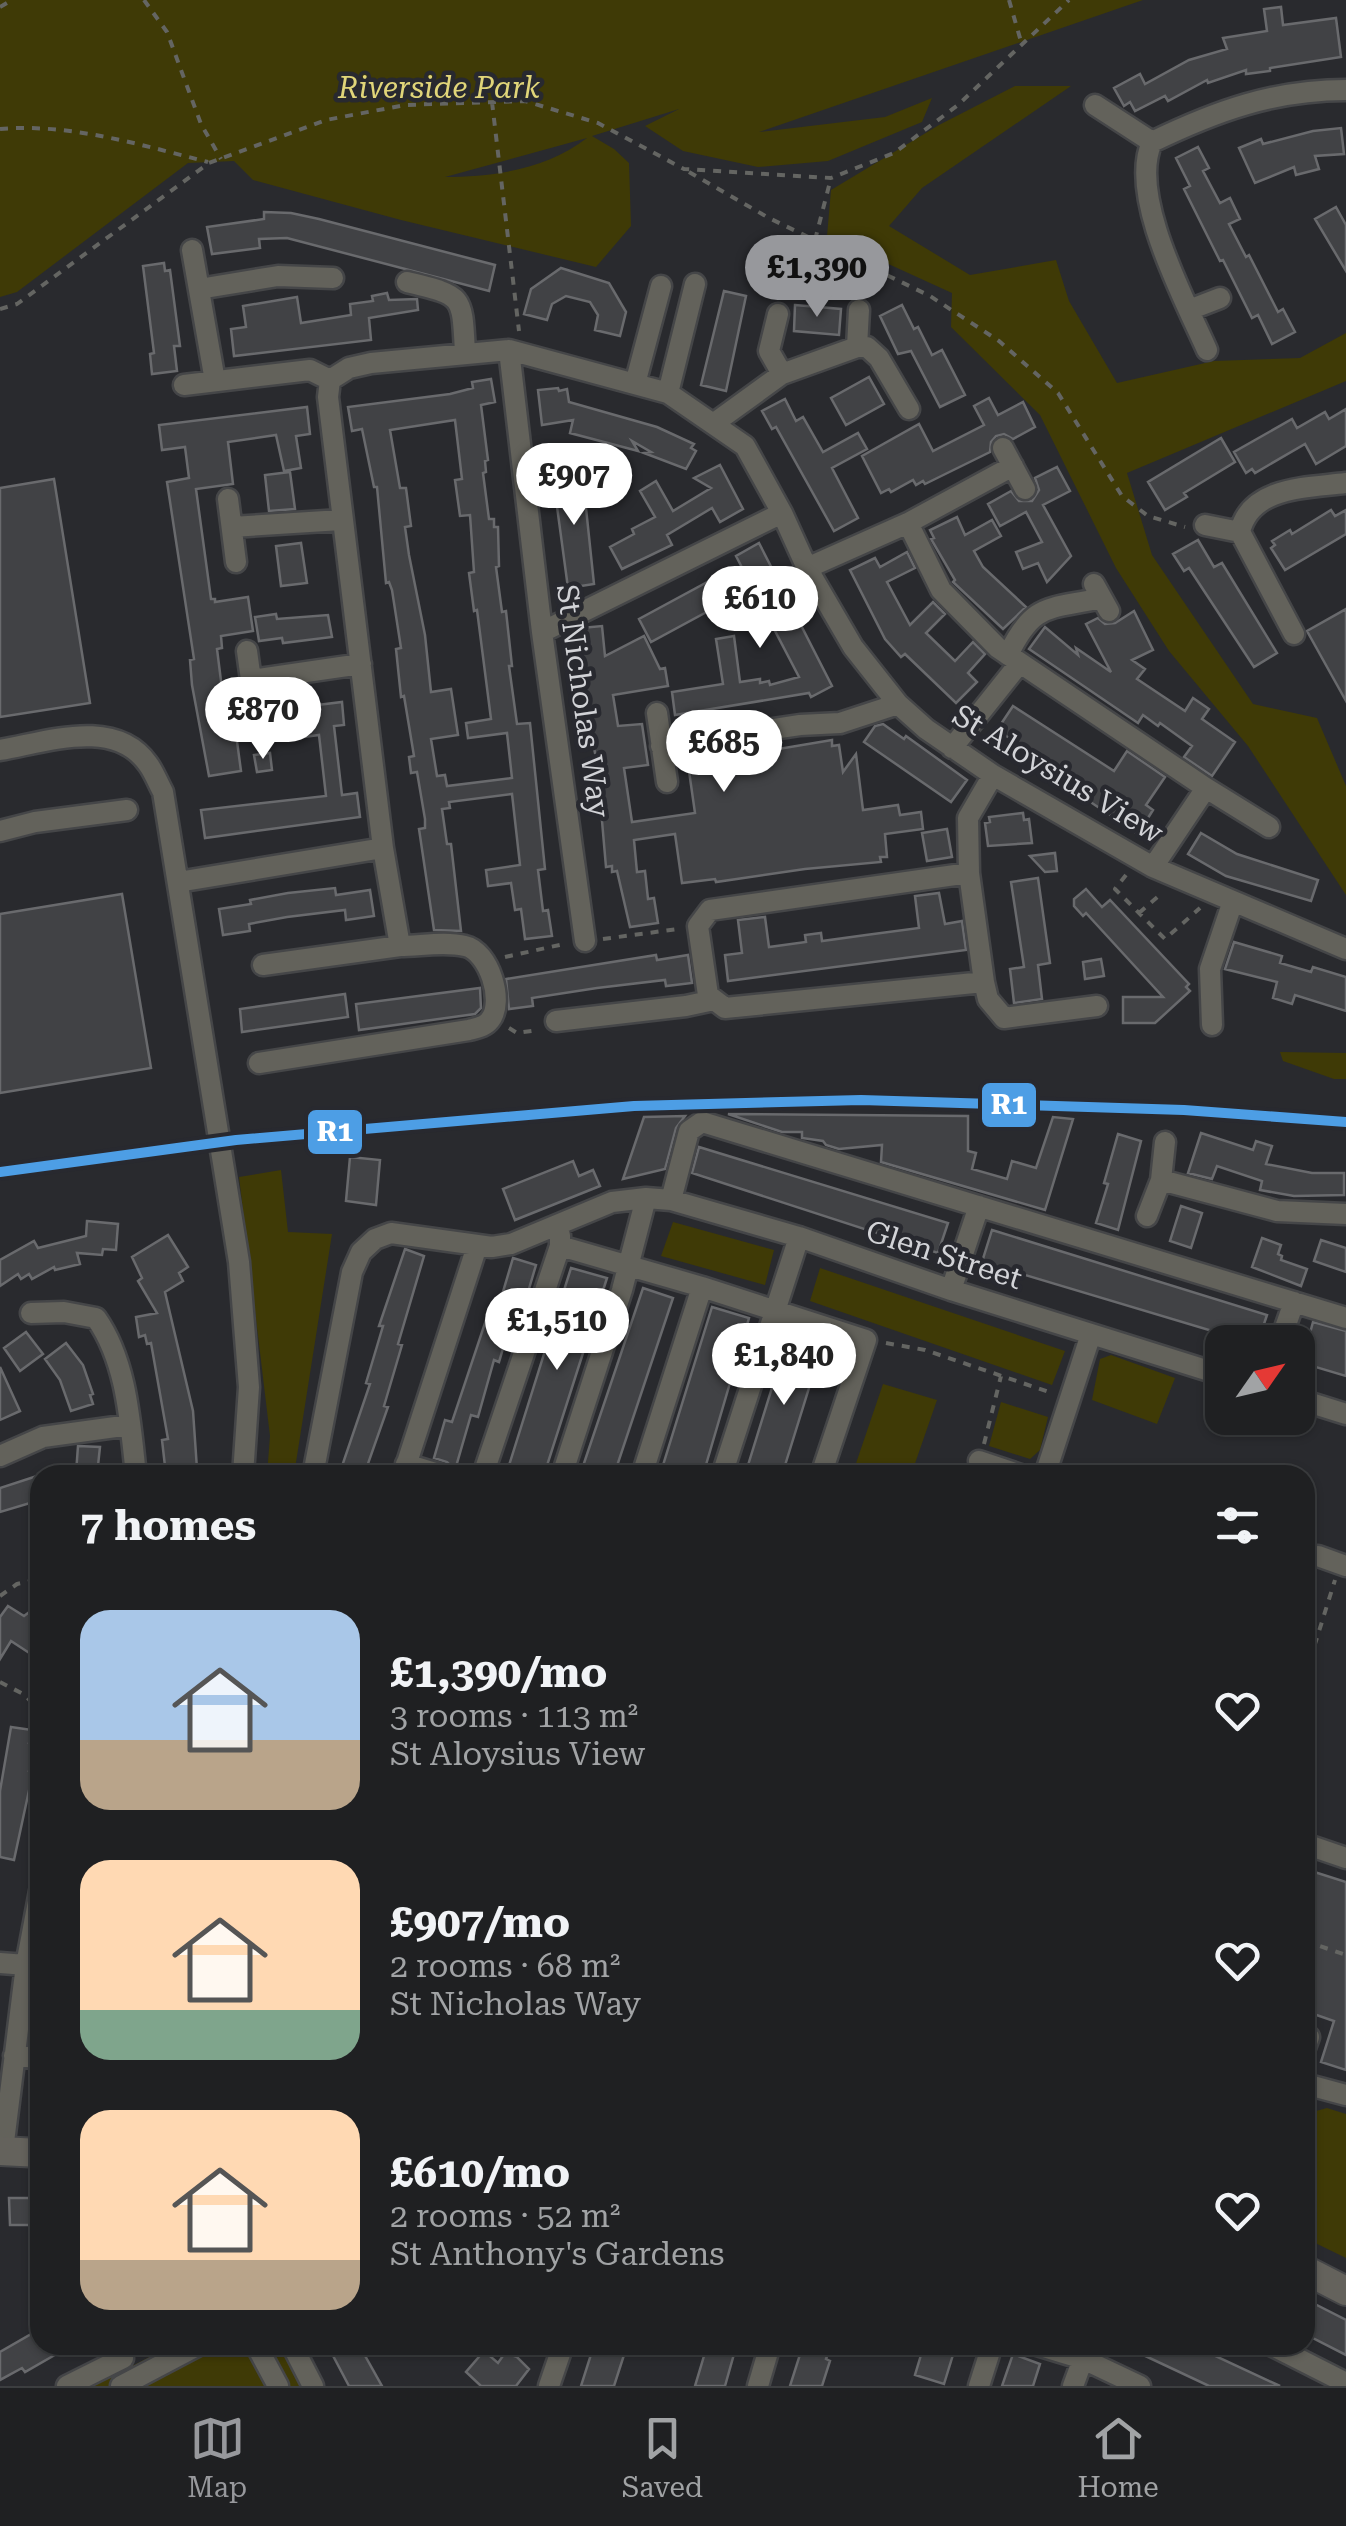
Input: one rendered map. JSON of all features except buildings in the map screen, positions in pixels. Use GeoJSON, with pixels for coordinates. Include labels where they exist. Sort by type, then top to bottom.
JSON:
{"type":"FeatureCollection","features":[{"type":"Feature","properties":{"kind":"main road"},"geometry":{"type":"LineString","coordinates":[[1,2150],[30,2152]]}},
{"type":"Feature","properties":{"kind":"main road"},"geometry":{"type":"LineString","coordinates":[[1315,2275],[1346,2291]]}},
{"type":"Feature","properties":{"kind":"street"},"geometry":{"type":"LineString","coordinates":[[1207,350],[1154,223],[1144,160],[1152,142],[1252,100],[1307,90],[1346,90]]}},
{"type":"Feature","properties":{"kind":"street"},"geometry":{"type":"LineString","coordinates":[[1095,105],[1152,142]]}},
{"type":"Feature","properties":{"kind":"street"},"geometry":{"type":"LineString","coordinates":[[192,250],[215,381]]}},
{"type":"Feature","properties":{"kind":"street"},"geometry":{"type":"LineString","coordinates":[[200,290],[278,276],[333,278]]}},
{"type":"Feature","properties":{"kind":"street"},"geometry":{"type":"LineString","coordinates":[[407,282],[451,292],[461,304],[464,353]]}},
{"type":"Feature","properties":{"kind":"street"},"geometry":{"type":"LineString","coordinates":[[668,393],[695,284]]}},
{"type":"Feature","properties":{"kind":"street"},"geometry":{"type":"LineString","coordinates":[[636,384],[661,286]]}},
{"type":"Feature","properties":{"kind":"street"},"geometry":{"type":"LineString","coordinates":[[1189,310],[1220,298]]}},
{"type":"Feature","properties":{"kind":"street"},"geometry":{"type":"LineString","coordinates":[[857,347],[859,310]]}},
{"type":"Feature","properties":{"kind":"street"},"geometry":{"type":"LineString","coordinates":[[778,314],[769,351],[782,374]]}},
{"type":"Feature","properties":{"kind":"street"},"geometry":{"type":"LineString","coordinates":[[713,424],[782,374],[857,347],[867,347],[879,358],[909,409]]}},
{"type":"Feature","properties":{"kind":"street","name":"St Aloysius View"},"geometry":{"type":"LineString","coordinates":[[330,380],[349,368],[371,363],[516,352],[668,393],[745,446],[782,512],[807,568],[853,647],[898,704],[993,775],[1145,863],[1346,949]]}},
{"type":"Feature","properties":{"kind":"street","name":"St Nicholas Way"},"geometry":{"type":"LineString","coordinates":[[516,352],[542,632],[585,941]]}},
{"type":"Feature","properties":{"kind":"street"},"geometry":{"type":"LineString","coordinates":[[184,386],[310,370],[330,380],[328,397],[341,520],[400,946]]}},
{"type":"Feature","properties":{"kind":"street"},"geometry":{"type":"LineString","coordinates":[[807,568],[908,523],[1008,457],[1025,488]]}},
{"type":"Feature","properties":{"kind":"street"},"geometry":{"type":"LineString","coordinates":[[1294,634],[1254,564],[1240,532],[1243,518],[1262,499],[1292,489],[1346,483]]}},
{"type":"Feature","properties":{"kind":"street"},"geometry":{"type":"LineString","coordinates":[[228,499],[236,562]]}},
{"type":"Feature","properties":{"kind":"street"},"geometry":{"type":"LineString","coordinates":[[542,632],[782,512]]}},
{"type":"Feature","properties":{"kind":"street"},"geometry":{"type":"LineString","coordinates":[[232,527],[341,520]]}},
{"type":"Feature","properties":{"kind":"street"},"geometry":{"type":"LineString","coordinates":[[908,523],[940,590],[1013,659],[1269,827]]}},
{"type":"Feature","properties":{"kind":"street"},"geometry":{"type":"LineString","coordinates":[[1205,525],[1240,532]]}},
{"type":"Feature","properties":{"kind":"street"},"geometry":{"type":"LineString","coordinates":[[952,748],[1013,659],[1022,626],[1043,610],[1097,599]]}},
{"type":"Feature","properties":{"kind":"street"},"geometry":{"type":"LineString","coordinates":[[247,651],[256,716]]}},
{"type":"Feature","properties":{"kind":"street"},"geometry":{"type":"LineString","coordinates":[[252,680],[362,664]]}},
{"type":"Feature","properties":{"kind":"street"},"geometry":{"type":"LineString","coordinates":[[661,746],[800,725],[840,723],[898,704]]}},
{"type":"Feature","properties":{"kind":"street"},"geometry":{"type":"LineString","coordinates":[[657,713],[666,782]]}},
{"type":"Feature","properties":{"kind":"street"},"geometry":{"type":"LineString","coordinates":[[0,750],[95,735],[121,740],[147,762],[163,792],[239,1262],[249,1387],[244,1465]]}},
{"type":"Feature","properties":{"kind":"street"},"geometry":{"type":"LineString","coordinates":[[993,775],[968,818],[970,873],[984,982],[996,1011],[1004,1018],[1097,1006]]}},
{"type":"Feature","properties":{"kind":"street"},"geometry":{"type":"LineString","coordinates":[[1145,863],[1206,788]]}},
{"type":"Feature","properties":{"kind":"street"},"geometry":{"type":"LineString","coordinates":[[0,831],[34,822],[127,810]]}},
{"type":"Feature","properties":{"kind":"street"},"geometry":{"type":"LineString","coordinates":[[178,882],[384,848]]}},
{"type":"Feature","properties":{"kind":"street"},"geometry":{"type":"LineString","coordinates":[[970,873],[710,910],[698,926],[708,994],[725,1008],[984,982]]}},
{"type":"Feature","properties":{"kind":"street"},"geometry":{"type":"LineString","coordinates":[[1212,1025],[1210,969],[1225,897]]}},
{"type":"Feature","properties":{"kind":"street"},"geometry":{"type":"LineString","coordinates":[[260,1062],[468,1030],[484,1026],[495,1011],[487,962],[478,952],[464,946],[400,946],[263,965]]}},
{"type":"Feature","properties":{"kind":"street"},"geometry":{"type":"LineString","coordinates":[[556,1022],[714,1000]]}},
{"type":"Feature","properties":{"kind":"street"},"geometry":{"type":"LineString","coordinates":[[671,1200],[689,1131],[702,1122],[1346,1318]]}},
{"type":"Feature","properties":{"kind":"street"},"geometry":{"type":"LineString","coordinates":[[1147,1216],[1161,1180],[1165,1142]]}},
{"type":"Feature","properties":{"kind":"street"},"geometry":{"type":"LineString","coordinates":[[1161,1180],[1277,1211],[1346,1214]]}},
{"type":"Feature","properties":{"kind":"street"},"geometry":{"type":"LineString","coordinates":[[565,1465],[622,1290],[646,1198]]}},
{"type":"Feature","properties":{"kind":"street","name":"Glen Street"},"geometry":{"type":"LineString","coordinates":[[316,1465],[352,1272],[361,1252],[375,1239],[391,1232],[477,1246],[511,1244],[612,1202],[646,1198],[671,1200],[799,1238],[1205,1370]]}},
{"type":"Feature","properties":{"kind":"street"},"geometry":{"type":"LineString","coordinates":[[951,1290],[979,1206]]}},
{"type":"Feature","properties":{"kind":"street"},"geometry":{"type":"LineString","coordinates":[[486,1465],[560,1246],[560,1222]]}},
{"type":"Feature","properties":{"kind":"street"},"geometry":{"type":"LineString","coordinates":[[725,1465],[799,1238]]}},
{"type":"Feature","properties":{"kind":"street"},"geometry":{"type":"LineString","coordinates":[[407,1465],[477,1246]]}},
{"type":"Feature","properties":{"kind":"street"},"geometry":{"type":"LineString","coordinates":[[560,1246],[866,1340],[825,1465]]}},
{"type":"Feature","properties":{"kind":"street"},"geometry":{"type":"LineString","coordinates":[[645,1465],[702,1287]]}},
{"type":"Feature","properties":{"kind":"street"},"geometry":{"type":"LineString","coordinates":[[1286,1325],[1294,1302]]}},
{"type":"Feature","properties":{"kind":"street"},"geometry":{"type":"LineString","coordinates":[[31,1313],[64,1312],[96,1318],[110,1338],[135,1465]]}},
{"type":"Feature","properties":{"kind":"street"},"geometry":{"type":"LineString","coordinates":[[1048,1465],[1091,1334]]}},
{"type":"Feature","properties":{"kind":"street"},"geometry":{"type":"LineString","coordinates":[[1315,1404],[1346,1414]]}},
{"type":"Feature","properties":{"kind":"street"},"geometry":{"type":"LineString","coordinates":[[0,1456],[43,1437],[130,1426]]}},
{"type":"Feature","properties":{"kind":"street"},"geometry":{"type":"LineString","coordinates":[[980,1461],[992,1465]]}},
{"type":"Feature","properties":{"kind":"street"},"geometry":{"type":"LineString","coordinates":[[1318,1556],[1343,1565]]}},
{"type":"Feature","properties":{"kind":"street"},"geometry":{"type":"LineString","coordinates":[[1315,1847],[1346,1858]]}},
{"type":"Feature","properties":{"kind":"street"},"geometry":{"type":"LineString","coordinates":[[1,2150],[30,1944]]}},
{"type":"Feature","properties":{"kind":"street"},"geometry":{"type":"LineString","coordinates":[[0,1963],[26,1965]]}},
{"type":"Feature","properties":{"kind":"street"},"geometry":{"type":"LineString","coordinates":[[14,2056],[30,2057]]}},
{"type":"Feature","properties":{"kind":"street"},"geometry":{"type":"LineString","coordinates":[[1315,2086],[1346,2094]]}},
{"type":"Feature","properties":{"kind":"street"},"geometry":{"type":"LineString","coordinates":[[121,2386],[179,2355]]}},
{"type":"Feature","properties":{"kind":"street"},"geometry":{"type":"LineString","coordinates":[[261,2355],[278,2386]]}},
{"type":"Feature","properties":{"kind":"street"},"geometry":{"type":"LineString","coordinates":[[297,2355],[313,2386]]}},
{"type":"Feature","properties":{"kind":"street"},"geometry":{"type":"LineString","coordinates":[[549,2386],[560,2355]]}},
{"type":"Feature","properties":{"kind":"street"},"geometry":{"type":"LineString","coordinates":[[758,2386],[767,2355]]}},
{"type":"Feature","properties":{"kind":"street"},"geometry":{"type":"LineString","coordinates":[[978,2386],[989,2355]]}},
{"type":"Feature","properties":{"kind":"street"},"geometry":{"type":"LineString","coordinates":[[1070,2355],[1140,2386]]}},
{"type":"Feature","properties":{"kind":"street"},"geometry":{"type":"LineString","coordinates":[[1291,2355],[1346,2383]]}},
{"type":"Feature","properties":{"kind":"street"},"geometry":{"type":"LineString","coordinates":[[67,2386],[122,2358]]}},
{"type":"Feature","properties":{"kind":"street"},"geometry":{"type":"LineString","coordinates":[[1073,2386],[1083,2359]]}},
{"type":"Feature","properties":{"kind":"path"},"geometry":{"type":"LineString","coordinates":[[0,7],[12,0]]}},
{"type":"Feature","properties":{"kind":"path"},"geometry":{"type":"LineString","coordinates":[[144,0],[167,32],[200,124],[221,159]]}},
{"type":"Feature","properties":{"kind":"path"},"geometry":{"type":"LineString","coordinates":[[1009,0],[1022,44]]}},
{"type":"Feature","properties":{"kind":"path"},"geometry":{"type":"LineString","coordinates":[[684,169],[831,178],[894,153],[958,105],[1069,0]]}},
{"type":"Feature","properties":{"kind":"path"},"geometry":{"type":"LineString","coordinates":[[0,309],[18,304],[209,163],[326,120],[406,105],[526,101],[598,123],[769,218],[930,296],[998,341],[1058,393],[1122,496],[1148,516],[1195,530],[1205,525]]}},
{"type":"Feature","properties":{"kind":"path"},"geometry":{"type":"LineString","coordinates":[[492,102],[516,352]]}},
{"type":"Feature","properties":{"kind":"path"},"geometry":{"type":"LineString","coordinates":[[0,129],[18,127],[108,137],[208,162]]}},
{"type":"Feature","properties":{"kind":"path"},"geometry":{"type":"LineString","coordinates":[[815,240],[831,178]]}},
{"type":"Feature","properties":{"kind":"path"},"geometry":{"type":"LineString","coordinates":[[1145,863],[1115,889],[1164,939],[1225,897]]}},
{"type":"Feature","properties":{"kind":"path"},"geometry":{"type":"LineString","coordinates":[[1139,913],[1180,878]]}},
{"type":"Feature","properties":{"kind":"path"},"geometry":{"type":"LineString","coordinates":[[492,1019],[517,1033],[547,1029],[556,1022]]}},
{"type":"Feature","properties":{"kind":"path"},"geometry":{"type":"LineString","coordinates":[[866,1340],[925,1350],[1070,1399]]}},
{"type":"Feature","properties":{"kind":"path"},"geometry":{"type":"LineString","coordinates":[[980,1461],[1001,1376]]}},
{"type":"Feature","properties":{"kind":"path"},"geometry":{"type":"LineString","coordinates":[[1315,1647],[1343,1565]]}},
{"type":"Feature","properties":{"kind":"path"},"geometry":{"type":"LineString","coordinates":[[0,1596],[17,1584],[30,1582]]}},
{"type":"Feature","properties":{"kind":"path"},"geometry":{"type":"LineString","coordinates":[[0,1682],[30,1701]]}},
{"type":"Feature","properties":{"kind":"path"},"geometry":{"type":"LineString","coordinates":[[1315,1943],[1346,1954]]}},
{"type":"Feature","properties":{"kind":"green space","name":"Riverside Park"},"geometry":{"type":"Polygon","coordinates":[[[0,0],[1143,0],[759,132],[885,117],[932,98],[922,122],[828,161],[758,167],[683,151],[645,126],[679,109],[592,136],[629,163],[631,226],[596,267],[253,180],[234,161],[188,163],[17,292],[0,297],[0,0]],[[587,138],[445,177],[519,169],[571,149],[587,138]]]}},
{"type":"Feature","properties":{"kind":"green space"},"geometry":{"type":"Polygon","coordinates":[[[1015,86],[1071,86],[922,188],[889,226],[970,275],[1056,260],[1069,301],[1117,383],[1214,361],[1300,358],[1346,333],[1346,381],[1127,473],[1152,555],[1253,704],[1317,718],[1346,786],[1346,895],[1248,746],[1169,651],[1116,568],[1040,415],[951,327],[952,293],[827,236],[831,190],[939,125],[1015,86]]]}},
{"type":"Feature","properties":{"kind":"green space"},"geometry":{"type":"Polygon","coordinates":[[[1280,1052],[1346,1053],[1346,1079],[1334,1079],[1283,1061],[1280,1052]]]}},
{"type":"Feature","properties":{"kind":"green space"},"geometry":{"type":"Polygon","coordinates":[[[281,1170],[288,1232],[332,1234],[296,1465],[268,1465],[270,1436],[239,1177],[281,1170]]]}},
{"type":"Feature","properties":{"kind":"green space"},"geometry":{"type":"Polygon","coordinates":[[[673,1222],[774,1250],[765,1285],[661,1256],[673,1222]]]}},
{"type":"Feature","properties":{"kind":"green space"},"geometry":{"type":"Polygon","coordinates":[[[820,1268],[1065,1351],[1052,1385],[810,1301],[820,1268]]]}},
{"type":"Feature","properties":{"kind":"green space"},"geometry":{"type":"Polygon","coordinates":[[[1111,1355],[1175,1378],[1157,1424],[1092,1400],[1100,1359],[1111,1355]]]}},
{"type":"Feature","properties":{"kind":"green space"},"geometry":{"type":"Polygon","coordinates":[[[883,1384],[937,1400],[914,1465],[855,1465],[883,1384]]]}},
{"type":"Feature","properties":{"kind":"green space"},"geometry":{"type":"Polygon","coordinates":[[[1001,1402],[1048,1417],[1040,1450],[1030,1459],[989,1446],[1001,1402]]]}},
{"type":"Feature","properties":{"kind":"green space"},"geometry":{"type":"Polygon","coordinates":[[[1327,2108],[1346,2114],[1346,2258],[1315,2243],[1315,2111],[1327,2108]]]}},
{"type":"Feature","properties":{"kind":"green space"},"geometry":{"type":"Polygon","coordinates":[[[153,2355],[284,2355],[301,2386],[94,2386],[153,2355]]]}},
{"type":"Feature","properties":{"kind":"transit line","name":"R1"},"geometry":{"type":"LineString","coordinates":[[0,1172],[236,1140],[634,1106],[861,1100],[1184,1110],[1346,1122]]}}]}
